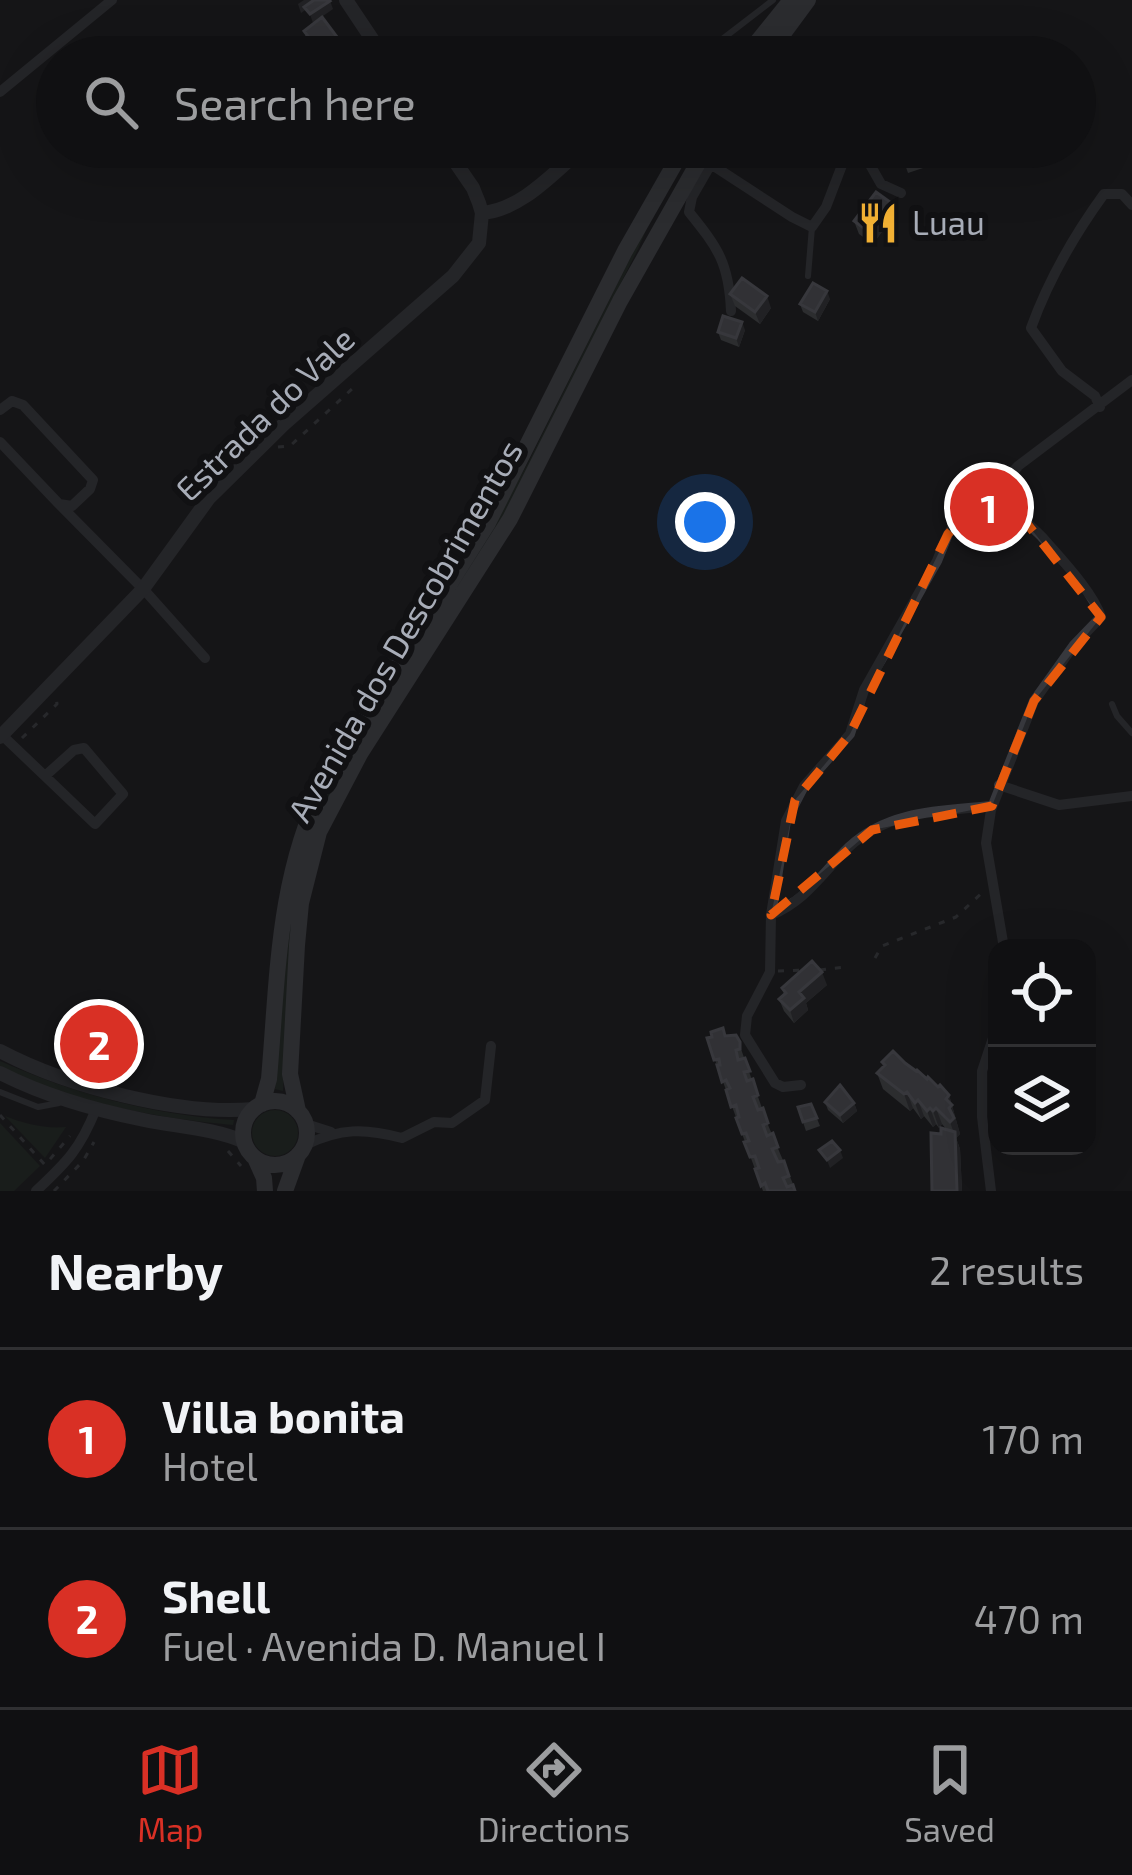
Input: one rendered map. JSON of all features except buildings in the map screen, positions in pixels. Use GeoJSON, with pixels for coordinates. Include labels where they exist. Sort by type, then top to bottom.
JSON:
{"type":"FeatureCollection","features":[{"type":"Feature","properties":{"kind":"main road"},"geometry":{"type":"LineString","coordinates":[[762,36],[791,0]]}},
{"type":"Feature","properties":{"kind":"main road"},"geometry":{"type":"LineString","coordinates":[[781,36],[808,0]]}},
{"type":"Feature","properties":{"kind":"main road","name":"Avenida dos Descobrimentos"},"geometry":{"type":"LineString","coordinates":[[258,1106],[269,1079],[284,906],[309,813],[488,523],[625,251],[672,168]]}},
{"type":"Feature","properties":{"kind":"main road","name":"Avenida dos Descobrimentos"},"geometry":{"type":"LineString","coordinates":[[302,1117],[290,1074],[297,945],[308,868],[319,832],[360,754],[509,519],[620,302],[699,168]]}},
{"type":"Feature","properties":{"kind":"main road"},"geometry":{"type":"LineString","coordinates":[[265,1191],[245,1124],[258,1106],[281,1102],[302,1117],[301,1150],[285,1191]]}},
{"type":"Feature","properties":{"kind":"main road"},"geometry":{"type":"LineString","coordinates":[[250,1149],[263,1162],[281,1164],[301,1150]]}},
{"type":"Feature","properties":{"kind":"street"},"geometry":{"type":"LineString","coordinates":[[68,36],[112,0]]}},
{"type":"Feature","properties":{"kind":"street"},"geometry":{"type":"LineString","coordinates":[[346,0],[370,36]]}},
{"type":"Feature","properties":{"kind":"street"},"geometry":{"type":"LineString","coordinates":[[0,92],[36,62]]}},
{"type":"Feature","properties":{"kind":"street"},"geometry":{"type":"LineString","coordinates":[[459,168],[482,213],[524,197],[559,168]]}},
{"type":"Feature","properties":{"kind":"street"},"geometry":{"type":"LineString","coordinates":[[702,168],[688,212],[723,263],[730,281],[731,311]]}},
{"type":"Feature","properties":{"kind":"street"},"geometry":{"type":"LineString","coordinates":[[723,168],[812,227],[826,207],[841,168]]}},
{"type":"Feature","properties":{"kind":"street"},"geometry":{"type":"LineString","coordinates":[[872,168],[881,184],[901,193]]}},
{"type":"Feature","properties":{"kind":"street"},"geometry":{"type":"LineString","coordinates":[[1123,194],[1132,179]]}},
{"type":"Feature","properties":{"kind":"street"},"geometry":{"type":"LineString","coordinates":[[1100,406],[1095,396],[1062,371],[1031,328],[1086,218],[1104,194],[1123,194]]}},
{"type":"Feature","properties":{"kind":"street"},"geometry":{"type":"LineString","coordinates":[[1123,194],[1132,205]]}},
{"type":"Feature","properties":{"kind":"street","name":"Estrada do Vale"},"geometry":{"type":"LineString","coordinates":[[5,739],[143,589],[209,498],[284,424],[453,276],[479,243],[482,213]]}},
{"type":"Feature","properties":{"kind":"street"},"geometry":{"type":"LineString","coordinates":[[801,1085],[778,1086],[746,1035],[747,1016],[770,972],[771,915],[786,821],[795,800],[850,734],[864,690],[969,503],[1132,380]]}},
{"type":"Feature","properties":{"kind":"street"},"geometry":{"type":"LineString","coordinates":[[0,410],[6,401],[23,405],[93,480],[72,506],[59,504]]}},
{"type":"Feature","properties":{"kind":"street"},"geometry":{"type":"LineString","coordinates":[[0,442],[205,658]]}},
{"type":"Feature","properties":{"kind":"street"},"geometry":{"type":"LineString","coordinates":[[1014,508],[1006,486],[1017,468]]}},
{"type":"Feature","properties":{"kind":"street"},"geometry":{"type":"LineString","coordinates":[[994,482],[1077,580],[1101,617],[1074,645],[1034,701],[992,806],[986,843],[1002,939]]}},
{"type":"Feature","properties":{"kind":"street"},"geometry":{"type":"LineString","coordinates":[[80,498],[80,524]]}},
{"type":"Feature","properties":{"kind":"street"},"geometry":{"type":"LineString","coordinates":[[5,739],[95,824],[122,794],[84,748],[74,750],[45,776]]}},
{"type":"Feature","properties":{"kind":"street"},"geometry":{"type":"LineString","coordinates":[[999,785],[1059,805],[1132,796]]}},
{"type":"Feature","properties":{"kind":"street"},"geometry":{"type":"LineString","coordinates":[[771,915],[801,898],[872,830],[903,816],[992,806]]}},
{"type":"Feature","properties":{"kind":"street"},"geometry":{"type":"LineString","coordinates":[[301,1150],[334,1132],[370,1130],[402,1138],[434,1122],[452,1123],[485,1100],[491,1046]]}},
{"type":"Feature","properties":{"kind":"street"},"geometry":{"type":"LineString","coordinates":[[990,1047],[982,1071],[982,1117],[991,1191]]}},
{"type":"Feature","properties":{"kind":"street"},"geometry":{"type":"LineString","coordinates":[[0,1052],[56,1075],[143,1099],[211,1111],[258,1106]]}},
{"type":"Feature","properties":{"kind":"street"},"geometry":{"type":"LineString","coordinates":[[0,1073],[68,1101],[143,1120],[216,1131],[250,1149]]}},
{"type":"Feature","properties":{"kind":"street"},"geometry":{"type":"LineString","coordinates":[[36,1191],[73,1156],[97,1108]]}},
{"type":"Feature","properties":{"kind":"street"},"geometry":{"type":"LineString","coordinates":[[302,1117],[334,1132]]}},
{"type":"Feature","properties":{"kind":"lane"},"geometry":{"type":"LineString","coordinates":[[726,36],[773,0]]}},
{"type":"Feature","properties":{"kind":"lane"},"geometry":{"type":"LineString","coordinates":[[808,276],[812,227]]}},
{"type":"Feature","properties":{"kind":"lane"},"geometry":{"type":"LineString","coordinates":[[1112,704],[1132,733]]}},
{"type":"Feature","properties":{"kind":"lane"},"geometry":{"type":"LineString","coordinates":[[0,1092],[38,1107],[68,1101]]}},
{"type":"Feature","properties":{"kind":"path"},"geometry":{"type":"LineString","coordinates":[[268,447],[290,446],[352,389],[358,369]]}},
{"type":"Feature","properties":{"kind":"path"},"geometry":{"type":"LineString","coordinates":[[5,739],[57,704],[55,691]]}},
{"type":"Feature","properties":{"kind":"path"},"geometry":{"type":"LineString","coordinates":[[875,958],[882,946],[956,917],[992,888]]}},
{"type":"Feature","properties":{"kind":"path"},"geometry":{"type":"LineString","coordinates":[[770,972],[845,967]]}},
{"type":"Feature","properties":{"kind":"path"},"geometry":{"type":"LineString","coordinates":[[0,1115],[45,1165],[68,1135]]}},
{"type":"Feature","properties":{"kind":"path"},"geometry":{"type":"LineString","coordinates":[[54,1191],[83,1161],[98,1132]]}},
{"type":"Feature","properties":{"kind":"path"},"geometry":{"type":"LineString","coordinates":[[224,1146],[251,1176]]}},
{"type":"Feature","properties":{"kind":"highlighted area"},"geometry":{"type":"Polygon","coordinates":[[[994,482],[1101,617],[1034,701],[992,806],[872,830],[771,915],[795,800],[850,734],[948,534],[994,482]]]}},
{"type":"Feature","properties":{"kind":"shaded area"},"geometry":{"type":"Polygon","coordinates":[[[657,204],[504,516],[333,788],[289,964],[283,1091],[275,1089],[286,938],[326,794],[490,531],[657,204]]]}},
{"type":"Feature","properties":{"kind":"shaded area"},"geometry":{"type":"Polygon","coordinates":[[[73,1007],[126,1025],[137,1043],[120,1084],[53,1060],[73,1007]]]}},
{"type":"Feature","properties":{"kind":"shaded area"},"geometry":{"type":"Polygon","coordinates":[[[0,1061],[114,1101],[234,1120],[233,1125],[143,1113],[84,1099],[27,1079],[0,1066],[0,1061]]]}},
{"type":"Feature","properties":{"kind":"shaded area"},"geometry":{"type":"Polygon","coordinates":[[[275,1110],[291,1117],[298,1133],[291,1149],[275,1156],[259,1149],[252,1133],[259,1117],[275,1110]]]}},
{"type":"Feature","properties":{"kind":"shaded area"},"geometry":{"type":"Polygon","coordinates":[[[5,1116],[35,1125],[66,1127],[45,1158],[5,1116]]]}},
{"type":"Feature","properties":{"kind":"shaded area"},"geometry":{"type":"Polygon","coordinates":[[[0,1123],[40,1166],[14,1191],[0,1191],[0,1123]]]}},
{"type":"Feature","properties":{"kind":"place","name":"Luau"},"geometry":{"type":"Point","coordinates":[878,223]}},
{"type":"Feature","properties":{"kind":"place","name":"Villa bonita"},"geometry":{"type":"Point","coordinates":[989,507]}},
{"type":"Feature","properties":{"kind":"place","name":"Shell"},"geometry":{"type":"Point","coordinates":[99,1044]}}]}
